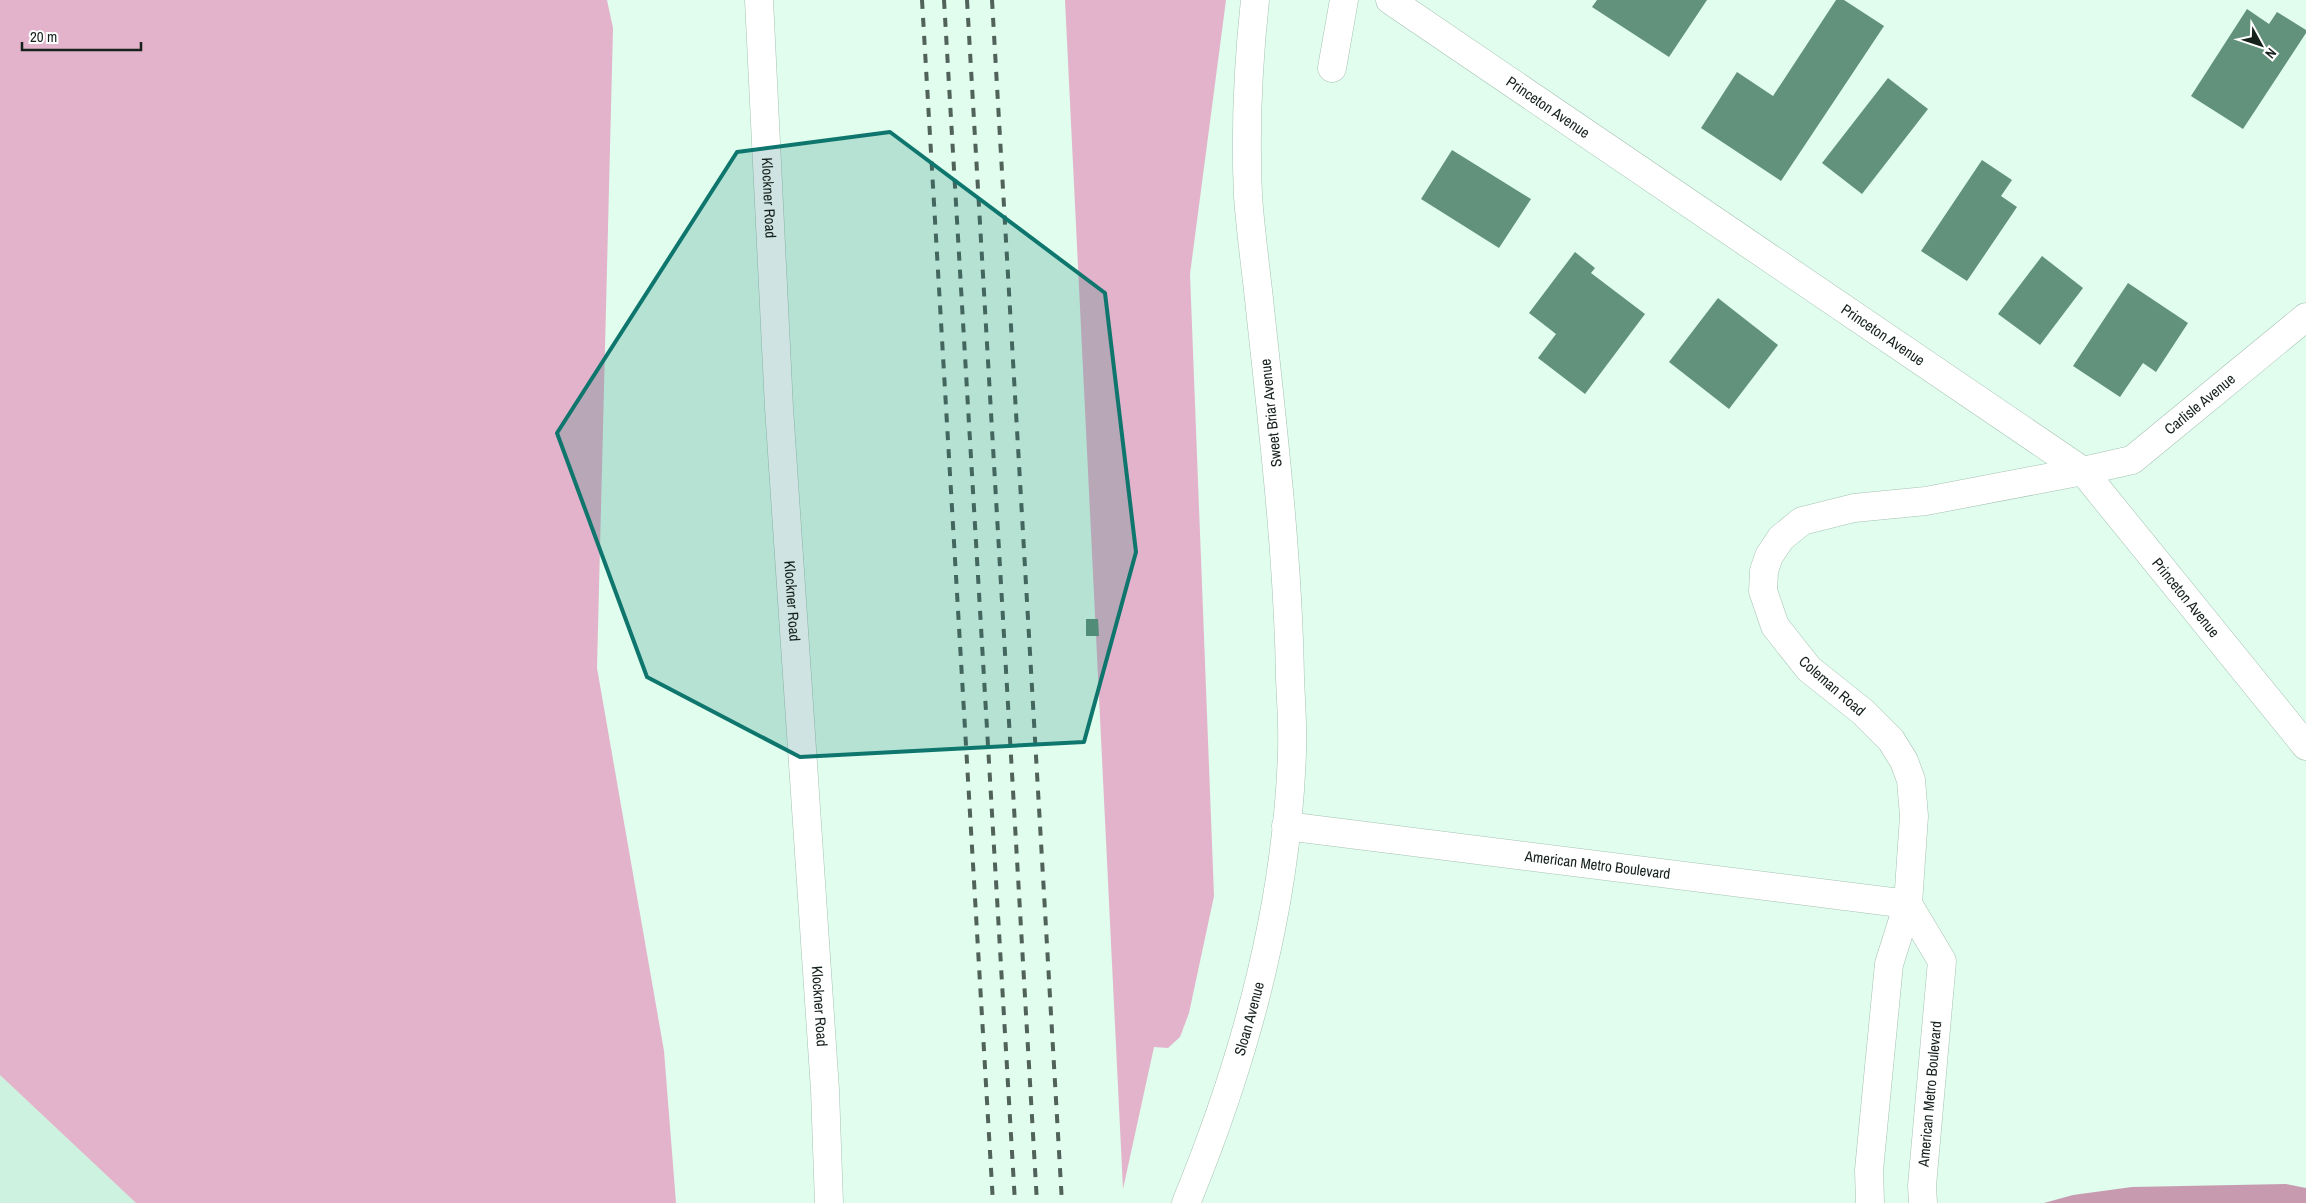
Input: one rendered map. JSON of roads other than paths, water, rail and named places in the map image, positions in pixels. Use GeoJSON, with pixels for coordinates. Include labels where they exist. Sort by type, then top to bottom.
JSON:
{"type":"FeatureCollection","features":[{"type":"Feature","properties":{"kind":"street","name":"Klockner Road"},"geometry":{"type":"LineString","coordinates":[[759,0],[779,408],[825,1090],[829,1203]]}},
{"type":"Feature","properties":{"kind":"street","name":"Sweet Briar Avenue"},"geometry":{"type":"LineString","coordinates":[[1255,0],[1248,104],[1248,196],[1281,509],[1289,631],[1292,751],[1286,826]]}},
{"type":"Feature","properties":{"kind":"street"},"geometry":{"type":"LineString","coordinates":[[1332,68],[1344,0]]}},
{"type":"Feature","properties":{"kind":"street","name":"Princeton Avenue"},"geometry":{"type":"LineString","coordinates":[[1390,0],[2083,472],[2306,746]]}},
{"type":"Feature","properties":{"kind":"street","name":"Carlisle Avenue"},"geometry":{"type":"LineString","coordinates":[[2083,472],[2132,460],[2306,316]]}},
{"type":"Feature","properties":{"kind":"street","name":"Coleman Road"},"geometry":{"type":"LineString","coordinates":[[1908,904],[1914,816],[1911,780],[1906,767],[1891,740],[1877,725],[1809,668],[1775,626],[1763,591],[1764,571],[1769,556],[1780,538],[1802,522],[1854,508],[1926,501],[2083,472]]}},
{"type":"Feature","properties":{"kind":"street","name":"American Metro Boulevard"},"geometry":{"type":"LineString","coordinates":[[1286,826],[1908,904],[1942,961],[1922,1186],[1923,1203]]}},
{"type":"Feature","properties":{"kind":"street","name":"Sloan Avenue"},"geometry":{"type":"LineString","coordinates":[[1186,1203],[1219,1120],[1234,1074],[1269,935],[1286,826]]}},
{"type":"Feature","properties":{"kind":"street"},"geometry":{"type":"LineString","coordinates":[[1870,1203],[1869,1170],[1889,964],[1908,904]]}},
{"type":"Feature","properties":{"kind":"railway"},"geometry":{"type":"LineString","coordinates":[[922,0],[993,1203]]}},
{"type":"Feature","properties":{"kind":"railway"},"geometry":{"type":"LineString","coordinates":[[944,0],[1015,1203]]}},
{"type":"Feature","properties":{"kind":"railway"},"geometry":{"type":"LineString","coordinates":[[967,0],[1037,1203]]}},
{"type":"Feature","properties":{"kind":"railway"},"geometry":{"type":"LineString","coordinates":[[992,0],[1062,1203]]}}]}
